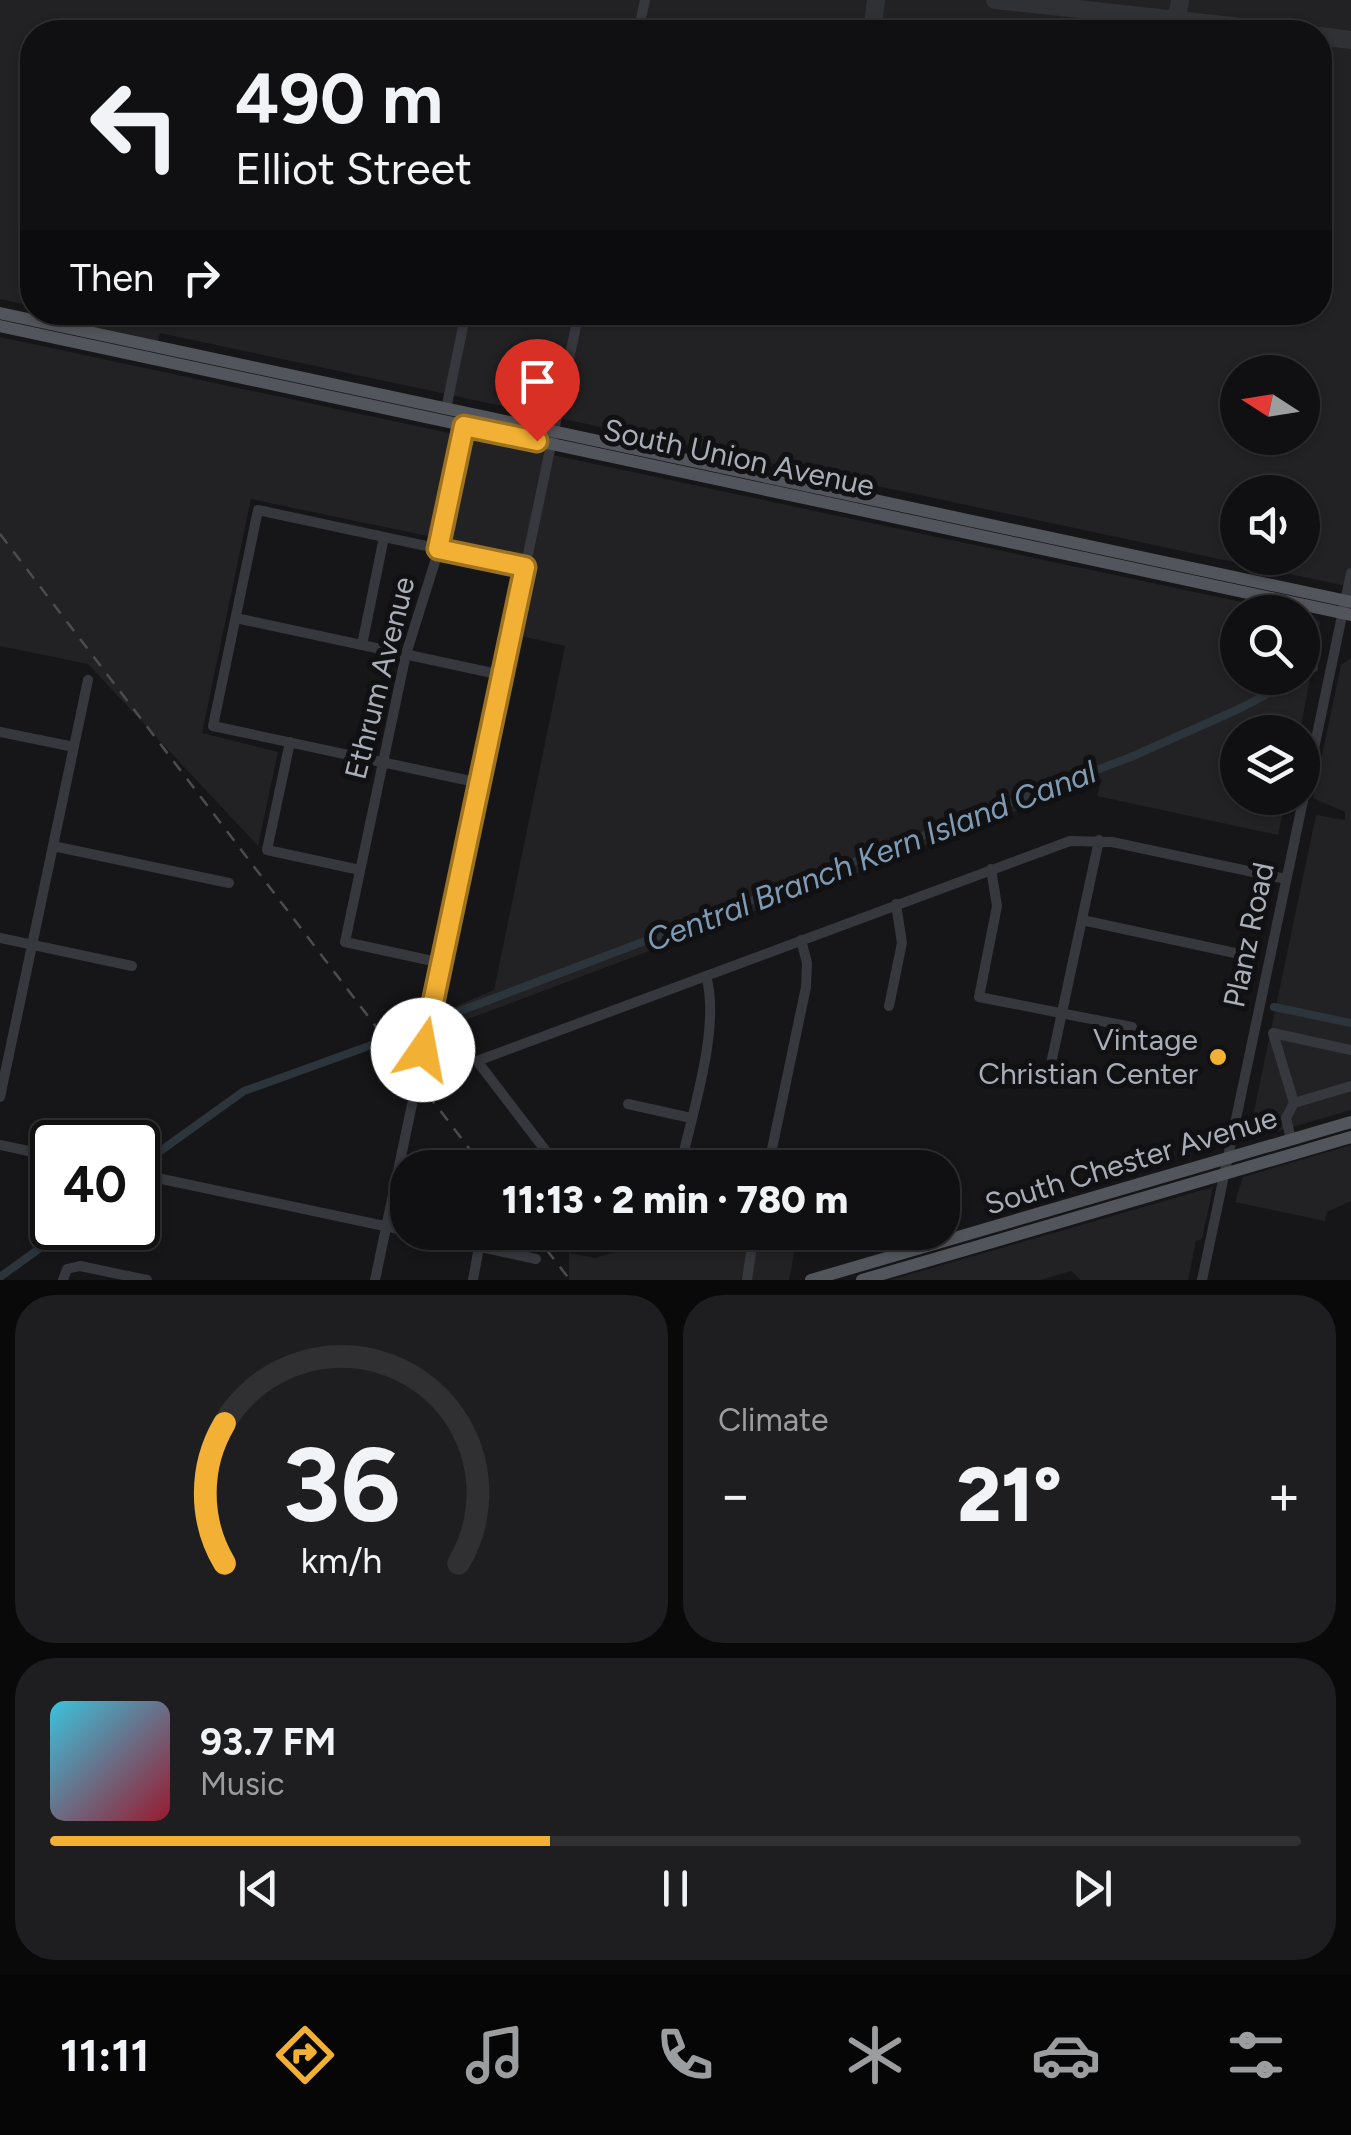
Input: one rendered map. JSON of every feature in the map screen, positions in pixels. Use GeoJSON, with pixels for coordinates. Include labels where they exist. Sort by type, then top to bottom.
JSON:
{"type":"FeatureCollection","features":[{"type":"Feature","properties":{"kind":"main road","name":"South Union Avenue"},"geometry":{"type":"LineString","coordinates":[[0,319],[42,335],[182,364],[239,371],[464,426],[553,438]]}},
{"type":"Feature","properties":{"kind":"main road","name":"South Union Avenue"},"geometry":{"type":"LineString","coordinates":[[55,325],[170,350],[248,374],[298,384],[309,380],[755,481],[1042,536],[1141,563]]}},
{"type":"Feature","properties":{"kind":"main road"},"geometry":{"type":"LineString","coordinates":[[42,335],[48,331],[91,340],[106,336]]}},
{"type":"Feature","properties":{"kind":"main road"},"geometry":{"type":"LineString","coordinates":[[122,352],[129,348],[170,350]]}},
{"type":"Feature","properties":{"kind":"main road","name":"South Union Avenue"},"geometry":{"type":"LineString","coordinates":[[755,481],[887,516],[1141,563],[1347,608]]}},
{"type":"Feature","properties":{"kind":"main road"},"geometry":{"type":"LineString","coordinates":[[887,516],[894,510],[942,521],[949,516]]}},
{"type":"Feature","properties":{"kind":"main road"},"geometry":{"type":"LineString","coordinates":[[972,534],[989,531],[1032,539],[1042,536]]}},
{"type":"Feature","properties":{"kind":"main road","name":"South Chester Avenue"},"geometry":{"type":"LineString","coordinates":[[811,1280],[1351,1122]]}},
{"type":"Feature","properties":{"kind":"main road","name":"South Chester Avenue"},"geometry":{"type":"LineString","coordinates":[[862,1280],[909,1273],[1351,1137]]}},
{"type":"Feature","properties":{"kind":"street"},"geometry":{"type":"LineString","coordinates":[[446,409],[463,325]]}},
{"type":"Feature","properties":{"kind":"street"},"geometry":{"type":"LineString","coordinates":[[374,1280],[576,325]]}},
{"type":"Feature","properties":{"kind":"street","name":"Ethrum Avenue"},"geometry":{"type":"LineString","coordinates":[[442,963],[345,942],[406,654],[438,549],[464,426]]}},
{"type":"Feature","properties":{"kind":"street"},"geometry":{"type":"LineString","coordinates":[[480,783],[213,726],[258,510],[525,567]]}},
{"type":"Feature","properties":{"kind":"street"},"geometry":{"type":"LineString","coordinates":[[362,645],[384,537]]}},
{"type":"Feature","properties":{"kind":"street","name":"Planz Road"},"geometry":{"type":"LineString","coordinates":[[1202,1280],[1347,608],[1351,573]]}},
{"type":"Feature","properties":{"kind":"street"},"geometry":{"type":"LineString","coordinates":[[236,618],[502,675]]}},
{"type":"Feature","properties":{"kind":"street"},"geometry":{"type":"LineString","coordinates":[[0,1097],[88,680]]}},
{"type":"Feature","properties":{"kind":"street"},"geometry":{"type":"LineString","coordinates":[[0,732],[74,748]]}},
{"type":"Feature","properties":{"kind":"street"},"geometry":{"type":"LineString","coordinates":[[290,742],[268,850],[360,870]]}},
{"type":"Feature","properties":{"kind":"street"},"geometry":{"type":"LineString","coordinates":[[1052,1059],[1099,840]]}},
{"type":"Feature","properties":{"kind":"street"},"geometry":{"type":"LineString","coordinates":[[545,1150],[478,1062],[1056,845],[1099,840],[1286,879]]}},
{"type":"Feature","properties":{"kind":"street"},"geometry":{"type":"LineString","coordinates":[[53,846],[229,883]]}},
{"type":"Feature","properties":{"kind":"street"},"geometry":{"type":"LineString","coordinates":[[991,869],[997,906],[979,997],[1103,1018],[1132,1027]]}},
{"type":"Feature","properties":{"kind":"street"},"geometry":{"type":"LineString","coordinates":[[890,1006],[902,943],[896,904]]}},
{"type":"Feature","properties":{"kind":"street"},"geometry":{"type":"LineString","coordinates":[[1082,920],[1235,952]]}},
{"type":"Feature","properties":{"kind":"street"},"geometry":{"type":"LineString","coordinates":[[0,938],[132,966]]}},
{"type":"Feature","properties":{"kind":"street"},"geometry":{"type":"LineString","coordinates":[[771,1150],[806,986],[807,962],[801,940]]}},
{"type":"Feature","properties":{"kind":"street"},"geometry":{"type":"LineString","coordinates":[[684,1150],[711,1022],[706,976]]}},
{"type":"Feature","properties":{"kind":"street"},"geometry":{"type":"LineString","coordinates":[[1292,1139],[1286,1118],[1294,1103],[1274,1034],[1351,1050]]}},
{"type":"Feature","properties":{"kind":"street"},"geometry":{"type":"LineString","coordinates":[[1294,1103],[1351,1086]]}},
{"type":"Feature","properties":{"kind":"street"},"geometry":{"type":"LineString","coordinates":[[628,1104],[691,1118]]}},
{"type":"Feature","properties":{"kind":"street"},"geometry":{"type":"LineString","coordinates":[[0,1144],[30,1151]]}},
{"type":"Feature","properties":{"kind":"street"},"geometry":{"type":"LineString","coordinates":[[160,1179],[390,1228]]}},
{"type":"Feature","properties":{"kind":"street"},"geometry":{"type":"LineString","coordinates":[[473,1280],[478,1250]]}},
{"type":"Feature","properties":{"kind":"street"},"geometry":{"type":"LineString","coordinates":[[497,1250],[536,1259]]}},
{"type":"Feature","properties":{"kind":"street"},"geometry":{"type":"LineString","coordinates":[[747,1280],[751,1250]]}},
{"type":"Feature","properties":{"kind":"street"},"geometry":{"type":"LineString","coordinates":[[63,1280],[72,1266],[147,1280]]}},
{"type":"Feature","properties":{"kind":"shaded area"},"geometry":{"type":"Polygon","coordinates":[[[0,0],[1351,0],[1351,587],[1295,575],[1320,575],[1320,475],[1220,475],[1220,559],[160,333],[157,347],[70,328],[1332,325],[1332,20],[20,20],[20,303],[0,299],[0,0]]]}},
{"type":"Feature","properties":{"kind":"shaded area"},"geometry":{"type":"Polygon","coordinates":[[[0,337],[1220,597],[1220,695],[1307,695],[1303,715],[1220,715],[1220,815],[1282,815],[1278,835],[1097,796],[1102,779],[874,864],[876,847],[855,857],[874,851],[870,868],[426,1035],[430,1017],[494,990],[565,646],[517,635],[518,555],[251,499],[202,733],[278,752],[258,846],[88,664],[0,646],[0,337]]]}},
{"type":"Feature","properties":{"kind":"shaded area"},"geometry":{"type":"Polygon","coordinates":[[[1351,658],[1351,1110],[1248,1140],[1316,815],[1345,820],[1345,812],[1320,801],[1320,765],[1341,665],[1351,658]]]}},
{"type":"Feature","properties":{"kind":"shaded area"},"geometry":{"type":"Polygon","coordinates":[[[1351,1145],[1351,1201],[1327,1212],[1325,1221],[1235,1202],[1243,1177],[1351,1145]]]}},
{"type":"Feature","properties":{"kind":"shaded area"},"geometry":{"type":"Polygon","coordinates":[[[1213,1187],[1188,1280],[1081,1280],[1071,1271],[1040,1280],[890,1280],[1213,1187]]]}},
{"type":"Feature","properties":{"kind":"shaded area"},"geometry":{"type":"Polygon","coordinates":[[[623,1250],[795,1250],[789,1280],[569,1280],[569,1253],[595,1258],[623,1250]]]}},
{"type":"Feature","properties":{"kind":"waterway","name":"Central Branch Kern Island Canal"},"geometry":{"type":"LineString","coordinates":[[439,1019],[1131,757],[1265,695]]}},
{"type":"Feature","properties":{"kind":"waterway"},"geometry":{"type":"LineString","coordinates":[[1274,1007],[1351,1023]]}},
{"type":"Feature","properties":{"kind":"waterway","name":"Central Branch Kern Island Canal"},"geometry":{"type":"LineString","coordinates":[[392,1038],[418,1027]]}},
{"type":"Feature","properties":{"kind":"waterway","name":"Central Branch Kern Island Canal"},"geometry":{"type":"LineString","coordinates":[[160,1151],[244,1091],[380,1042]]}},
{"type":"Feature","properties":{"kind":"waterway","name":"Central Branch Kern Island Canal"},"geometry":{"type":"LineString","coordinates":[[0,1277],[37,1250]]}},
{"type":"Feature","properties":{"kind":"taxiway"},"geometry":{"type":"LineString","coordinates":[[874,20],[876,0]]}},
{"type":"Feature","properties":{"kind":"taxiway"},"geometry":{"type":"LineString","coordinates":[[995,0],[1178,20]]}},
{"type":"Feature","properties":{"kind":"taxiway"},"geometry":{"type":"LineString","coordinates":[[1177,20],[1180,0]]}},
{"type":"Feature","properties":{"kind":"taxiway"},"geometry":{"type":"LineString","coordinates":[[1332,38],[1351,40]]}},
{"type":"Feature","properties":{"kind":"railway"},"geometry":{"type":"LineString","coordinates":[[0,534],[470,1150]]}},
{"type":"Feature","properties":{"kind":"railway"},"geometry":{"type":"LineString","coordinates":[[547,1250],[570,1280]]}},
{"type":"Feature","properties":{"kind":"place","name":"Vintage Christian Center"},"geometry":{"type":"Point","coordinates":[1218,1057]}},
{"type":"Feature","properties":{"kind":"route"},"geometry":{"type":"LineString","coordinates":[[423,1050],[525,567],[438,549],[464,426],[537,441]]}}]}
